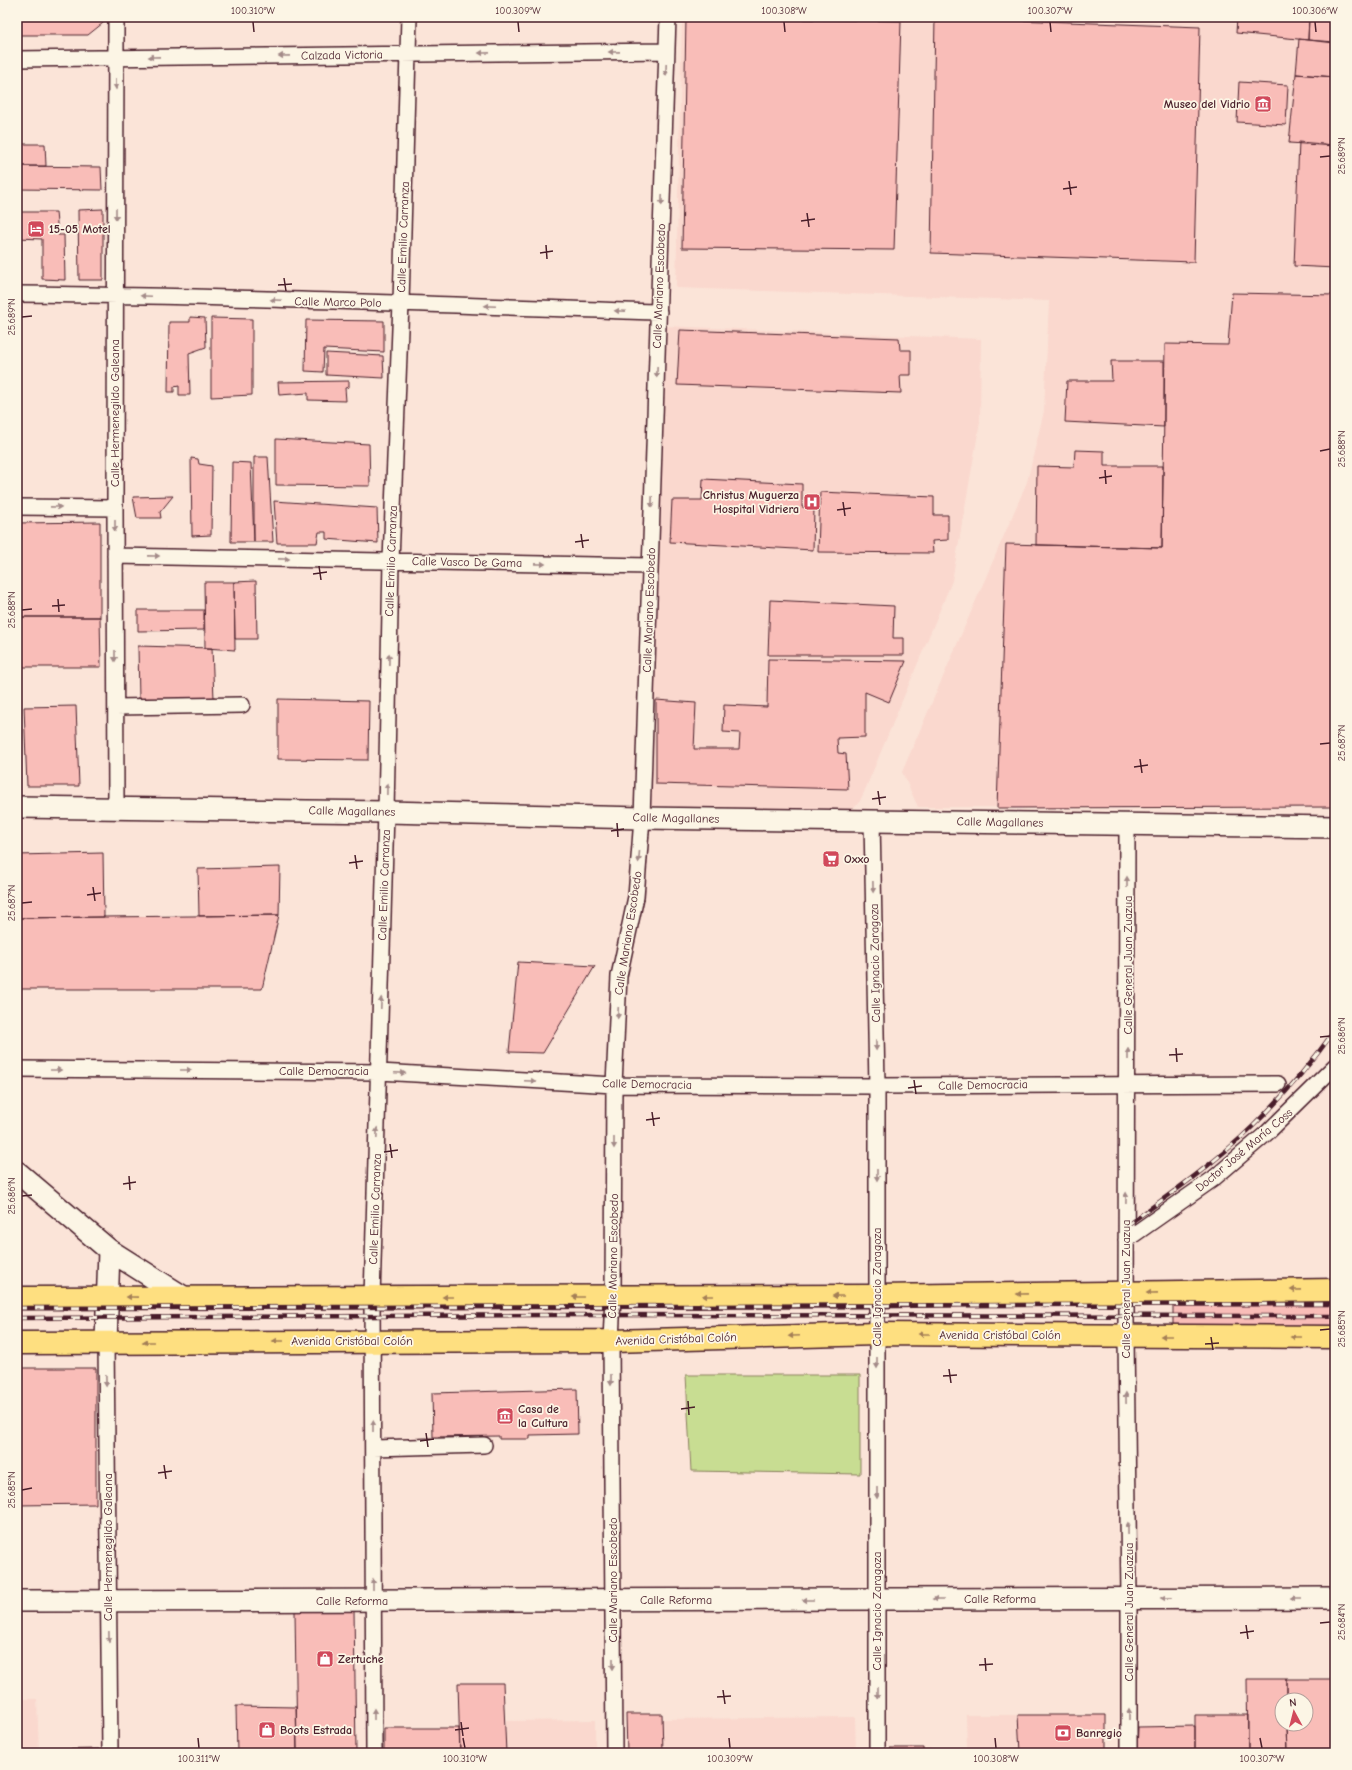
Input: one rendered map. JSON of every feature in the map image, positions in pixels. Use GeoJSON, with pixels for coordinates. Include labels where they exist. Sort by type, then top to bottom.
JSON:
{"type":"FeatureCollection","features":[{"type":"Feature","properties":{"kind":"main road"},"geometry":{"type":"LineString","coordinates":[[17,1298],[877,1296],[1335,1290]]}},
{"type":"Feature","properties":{"kind":"main road","name":"Avenida Cristóbal Colón"},"geometry":{"type":"LineString","coordinates":[[17,1343],[611,1341],[877,1334],[1335,1337]]}},
{"type":"Feature","properties":{"kind":"street","name":"Calle Hermenegildo Galeana"},"geometry":{"type":"LineString","coordinates":[[116,17],[116,808]]}},
{"type":"Feature","properties":{"kind":"street","name":"Calle Emilio Carranza"},"geometry":{"type":"LineString","coordinates":[[374,1753],[372,1298],[386,812],[391,561],[401,303],[409,17]]}},
{"type":"Feature","properties":{"kind":"street","name":"Calle Mariano Escobedo"},"geometry":{"type":"LineString","coordinates":[[614,1753],[611,1341],[613,1297],[614,1085],[620,976],[636,897],[642,818],[668,17]]}},
{"type":"Feature","properties":{"kind":"street","name":"Calzada Victoria"},"geometry":{"type":"LineString","coordinates":[[17,59],[667,51]]}},
{"type":"Feature","properties":{"kind":"street","name":"Calle Marco Polo"},"geometry":{"type":"LineString","coordinates":[[17,294],[115,295],[401,303],[659,312]]}},
{"type":"Feature","properties":{"kind":"street"},"geometry":{"type":"LineString","coordinates":[[17,507],[115,508]]}},
{"type":"Feature","properties":{"kind":"street","name":"Calle Vasco De Gama"},"geometry":{"type":"LineString","coordinates":[[115,556],[650,566]]}},
{"type":"Feature","properties":{"kind":"street"},"geometry":{"type":"LineString","coordinates":[[116,707],[242,705]]}},
{"type":"Feature","properties":{"kind":"street","name":"Calle Magallanes"},"geometry":{"type":"LineString","coordinates":[[17,807],[386,812],[642,818],[1335,827]]}},
{"type":"Feature","properties":{"kind":"street","name":"Calle Ignacio Zaragoza"},"geometry":{"type":"LineString","coordinates":[[872,820],[877,1086],[877,1753]]}},
{"type":"Feature","properties":{"kind":"street","name":"Calle General Juan Zuazua"},"geometry":{"type":"LineString","coordinates":[[1127,824],[1128,1084],[1126,1336],[1130,1599],[1129,1753]]}},
{"type":"Feature","properties":{"kind":"street","name":"Doctor José María Coss"},"geometry":{"type":"LineString","coordinates":[[1126,1240],[1213,1179],[1268,1132],[1335,1066]]}},
{"type":"Feature","properties":{"kind":"street","name":"Calle Democracia"},"geometry":{"type":"LineString","coordinates":[[17,1069],[378,1072],[614,1085],[877,1086],[1278,1084]]}},
{"type":"Feature","properties":{"kind":"street"},"geometry":{"type":"LineString","coordinates":[[17,1172],[109,1250],[184,1298]]}},
{"type":"Feature","properties":{"kind":"street"},"geometry":{"type":"LineString","coordinates":[[106,1342],[109,1250]]}},
{"type":"Feature","properties":{"kind":"street","name":"Calle Hermenegildo Galeana"},"geometry":{"type":"LineString","coordinates":[[106,1342],[110,1753]]}},
{"type":"Feature","properties":{"kind":"street"},"geometry":{"type":"LineString","coordinates":[[373,1448],[484,1445]]}},
{"type":"Feature","properties":{"kind":"street","name":"Calle Reforma"},"geometry":{"type":"LineString","coordinates":[[17,1601],[109,1600],[373,1602],[1335,1598]]}},
{"type":"Feature","properties":{"kind":"shaded area"},"geometry":{"type":"Polygon","coordinates":[[[682,17],[1335,17],[1335,807],[918,807],[902,772],[1027,482],[1044,411],[1049,301],[676,288],[682,17]]]}},
{"type":"Feature","properties":{"kind":"shaded area","name":"Christus Muguerza Hospital Vidriera"},"geometry":{"type":"Polygon","coordinates":[[[662,326],[981,339],[980,422],[952,581],[865,790],[860,801],[854,808],[838,811],[651,806],[662,326]]]}},
{"type":"Feature","properties":{"kind":"shaded area"},"geometry":{"type":"Polygon","coordinates":[[[17,1699],[37,1699],[39,1753],[17,1753],[17,1699]]]}},
{"type":"Feature","properties":{"kind":"shaded area"},"geometry":{"type":"Polygon","coordinates":[[[966,1715],[1018,1715],[1019,1753],[923,1753],[923,1748],[967,1748],[966,1715]]]}},
{"type":"Feature","properties":{"kind":"shaded area"},"geometry":{"type":"Polygon","coordinates":[[[855,1717],[856,1753],[663,1753],[662,1719],[855,1717]]]}},
{"type":"Feature","properties":{"kind":"shaded area"},"geometry":{"type":"Polygon","coordinates":[[[595,1720],[595,1753],[506,1753],[506,1721],[595,1720]]]}},
{"type":"Feature","properties":{"kind":"green space"},"geometry":{"type":"Polygon","coordinates":[[[686,1375],[860,1375],[860,1474],[691,1471],[686,1375]]]}},
{"type":"Feature","properties":{"kind":"building"},"geometry":{"type":"Polygon","coordinates":[[[17,17],[103,17],[103,23],[88,35],[17,35],[17,17]]]}},
{"type":"Feature","properties":{"kind":"building"},"geometry":{"type":"Polygon","coordinates":[[[686,17],[901,21],[894,250],[682,248],[686,17]]]}},
{"type":"Feature","properties":{"kind":"building"},"geometry":{"type":"Polygon","coordinates":[[[935,17],[1200,27],[1194,262],[931,253],[935,17]]]}},
{"type":"Feature","properties":{"kind":"building"},"geometry":{"type":"Polygon","coordinates":[[[1237,17],[1309,17],[1308,40],[1236,33],[1237,17]]]}},
{"type":"Feature","properties":{"kind":"building"},"geometry":{"type":"Polygon","coordinates":[[[1309,17],[1335,17],[1335,42],[1308,40],[1309,17]]]}},
{"type":"Feature","properties":{"kind":"building"},"geometry":{"type":"Polygon","coordinates":[[[1299,39],[1335,43],[1335,77],[1296,74],[1299,39]]]}},
{"type":"Feature","properties":{"kind":"building"},"geometry":{"type":"Polygon","coordinates":[[[1296,74],[1335,77],[1335,146],[1289,143],[1296,74]]]}},
{"type":"Feature","properties":{"kind":"building","name":"Museo del Vidrio"},"geometry":{"type":"Polygon","coordinates":[[[1239,82],[1288,85],[1286,125],[1237,122],[1239,82]]]}},
{"type":"Feature","properties":{"kind":"building"},"geometry":{"type":"Polygon","coordinates":[[[1299,142],[1335,145],[1335,268],[1294,266],[1299,142]]]}},
{"type":"Feature","properties":{"kind":"building"},"geometry":{"type":"Polygon","coordinates":[[[17,144],[45,144],[46,166],[17,166],[17,144]]]}},
{"type":"Feature","properties":{"kind":"building"},"geometry":{"type":"Polygon","coordinates":[[[17,166],[101,167],[102,190],[17,189],[17,166]]]}},
{"type":"Feature","properties":{"kind":"building"},"geometry":{"type":"Polygon","coordinates":[[[103,209],[103,280],[79,280],[78,210],[103,209]]]}},
{"type":"Feature","properties":{"kind":"building"},"geometry":{"type":"Polygon","coordinates":[[[17,212],[56,212],[58,235],[64,235],[65,280],[42,279],[42,239],[17,238],[17,212]]]}},
{"type":"Feature","properties":{"kind":"building"},"geometry":{"type":"Polygon","coordinates":[[[1232,293],[1335,295],[1335,807],[997,808],[1006,544],[1162,548],[1165,344],[1228,345],[1232,293]]]}},
{"type":"Feature","properties":{"kind":"building"},"geometry":{"type":"Polygon","coordinates":[[[190,317],[205,318],[206,347],[189,353],[190,395],[179,395],[179,386],[174,387],[174,392],[168,392],[169,322],[190,322],[190,317]]]}},
{"type":"Feature","properties":{"kind":"building"},"geometry":{"type":"Polygon","coordinates":[[[211,318],[252,319],[252,395],[211,397],[211,318]]]}},
{"type":"Feature","properties":{"kind":"building"},"geometry":{"type":"Polygon","coordinates":[[[306,320],[384,321],[384,352],[324,349],[323,372],[305,371],[306,320]]]}},
{"type":"Feature","properties":{"kind":"building"},"geometry":{"type":"Polygon","coordinates":[[[680,330],[899,338],[900,350],[911,350],[911,375],[900,375],[901,393],[677,385],[680,330]]]}},
{"type":"Feature","properties":{"kind":"building"},"geometry":{"type":"Polygon","coordinates":[[[326,353],[383,356],[384,378],[326,375],[326,353]]]}},
{"type":"Feature","properties":{"kind":"building"},"geometry":{"type":"Polygon","coordinates":[[[1111,361],[1164,361],[1164,427],[1065,422],[1067,381],[1112,381],[1111,361]]]}},
{"type":"Feature","properties":{"kind":"building"},"geometry":{"type":"Polygon","coordinates":[[[349,381],[349,387],[345,388],[346,401],[308,400],[308,393],[279,395],[278,382],[349,381]]]}},
{"type":"Feature","properties":{"kind":"building"},"geometry":{"type":"Polygon","coordinates":[[[276,439],[369,444],[370,486],[276,485],[276,439]]]}},
{"type":"Feature","properties":{"kind":"building"},"geometry":{"type":"Polygon","coordinates":[[[1075,450],[1104,451],[1104,466],[1163,466],[1162,548],[1036,545],[1037,466],[1074,467],[1075,450]]]}},
{"type":"Feature","properties":{"kind":"building"},"geometry":{"type":"Polygon","coordinates":[[[254,457],[268,457],[273,542],[254,542],[254,457]]]}},
{"type":"Feature","properties":{"kind":"building"},"geometry":{"type":"Polygon","coordinates":[[[191,458],[198,459],[199,464],[212,466],[211,535],[192,536],[191,458]]]}},
{"type":"Feature","properties":{"kind":"building"},"geometry":{"type":"Polygon","coordinates":[[[232,462],[251,463],[254,542],[231,542],[232,462]]]}},
{"type":"Feature","properties":{"kind":"building"},"geometry":{"type":"Polygon","coordinates":[[[703,479],[802,484],[802,507],[814,508],[813,550],[670,542],[672,500],[702,500],[703,479]]]}},
{"type":"Feature","properties":{"kind":"building"},"geometry":{"type":"Polygon","coordinates":[[[820,492],[934,497],[934,515],[948,515],[948,540],[932,541],[933,553],[818,552],[820,492]]]}},
{"type":"Feature","properties":{"kind":"building"},"geometry":{"type":"Polygon","coordinates":[[[173,496],[160,512],[161,518],[137,518],[133,497],[173,496]]]}},
{"type":"Feature","properties":{"kind":"building"},"geometry":{"type":"Polygon","coordinates":[[[274,501],[377,508],[378,543],[326,539],[326,532],[319,532],[317,543],[277,543],[274,501]]]}},
{"type":"Feature","properties":{"kind":"building"},"geometry":{"type":"Polygon","coordinates":[[[100,522],[100,617],[17,617],[17,523],[100,522]]]}},
{"type":"Feature","properties":{"kind":"building"},"geometry":{"type":"Polygon","coordinates":[[[256,581],[257,639],[235,639],[234,582],[256,581]]]}},
{"type":"Feature","properties":{"kind":"building"},"geometry":{"type":"Polygon","coordinates":[[[204,582],[234,582],[235,650],[205,648],[204,582]]]}},
{"type":"Feature","properties":{"kind":"building"},"geometry":{"type":"Polygon","coordinates":[[[770,600],[894,606],[893,638],[904,638],[904,655],[768,655],[770,600]]]}},
{"type":"Feature","properties":{"kind":"building"},"geometry":{"type":"Polygon","coordinates":[[[138,610],[204,610],[204,630],[138,631],[138,610]]]}},
{"type":"Feature","properties":{"kind":"building"},"geometry":{"type":"Polygon","coordinates":[[[17,617],[100,617],[101,667],[17,667],[17,617]]]}},
{"type":"Feature","properties":{"kind":"building"},"geometry":{"type":"Polygon","coordinates":[[[138,646],[212,648],[214,699],[139,700],[138,646]]]}},
{"type":"Feature","properties":{"kind":"building"},"geometry":{"type":"Polygon","coordinates":[[[768,659],[906,661],[889,702],[865,692],[865,737],[837,738],[838,753],[846,754],[848,789],[656,784],[656,700],[696,703],[694,749],[739,749],[740,733],[723,732],[724,705],[767,707],[768,659]]]}},
{"type":"Feature","properties":{"kind":"building"},"geometry":{"type":"Polygon","coordinates":[[[278,699],[369,701],[368,760],[278,759],[278,699]]]}},
{"type":"Feature","properties":{"kind":"building"},"geometry":{"type":"Polygon","coordinates":[[[76,706],[79,786],[27,786],[24,707],[76,706]]]}},
{"type":"Feature","properties":{"kind":"building"},"geometry":{"type":"Polygon","coordinates":[[[103,853],[104,917],[17,918],[17,855],[103,853]]]}},
{"type":"Feature","properties":{"kind":"building"},"geometry":{"type":"Polygon","coordinates":[[[280,867],[279,915],[199,916],[198,869],[280,867]]]}},
{"type":"Feature","properties":{"kind":"building"},"geometry":{"type":"Polygon","coordinates":[[[279,915],[262,989],[17,989],[17,918],[279,915]]]}},
{"type":"Feature","properties":{"kind":"building"},"geometry":{"type":"Polygon","coordinates":[[[518,962],[595,966],[543,1053],[509,1052],[518,962]]]}},
{"type":"Feature","properties":{"kind":"building"},"geometry":{"type":"Polygon","coordinates":[[[1173,1294],[1335,1294],[1335,1328],[1173,1329],[1173,1294]]]}},
{"type":"Feature","properties":{"kind":"building"},"geometry":{"type":"Polygon","coordinates":[[[17,1368],[96,1368],[96,1504],[17,1505],[17,1368]]]}},
{"type":"Feature","properties":{"kind":"building"},"geometry":{"type":"Polygon","coordinates":[[[577,1389],[578,1434],[530,1435],[530,1439],[499,1439],[499,1436],[433,1437],[432,1393],[577,1389]]]}},
{"type":"Feature","properties":{"kind":"building","name":"Zertuche"},"geometry":{"type":"Polygon","coordinates":[[[354,1610],[356,1753],[297,1753],[295,1611],[354,1610]]]}},
{"type":"Feature","properties":{"kind":"building"},"geometry":{"type":"Polygon","coordinates":[[[1247,1679],[1287,1679],[1287,1692],[1274,1692],[1274,1732],[1287,1732],[1288,1753],[1248,1753],[1247,1679]]]}},
{"type":"Feature","properties":{"kind":"building"},"geometry":{"type":"Polygon","coordinates":[[[1287,1679],[1335,1679],[1335,1753],[1288,1753],[1287,1732],[1314,1732],[1314,1692],[1287,1692],[1287,1679]]]}},
{"type":"Feature","properties":{"kind":"building"},"geometry":{"type":"Polygon","coordinates":[[[458,1683],[503,1683],[506,1753],[460,1753],[458,1683]]]}},
{"type":"Feature","properties":{"kind":"building","name":"Boots Estrada"},"geometry":{"type":"Polygon","coordinates":[[[236,1706],[296,1707],[297,1753],[237,1753],[236,1706]]]}},
{"type":"Feature","properties":{"kind":"building"},"geometry":{"type":"Polygon","coordinates":[[[626,1714],[662,1714],[663,1753],[627,1753],[626,1714]]]}},
{"type":"Feature","properties":{"kind":"building","name":"Banregio"},"geometry":{"type":"Polygon","coordinates":[[[1018,1715],[1106,1715],[1106,1752],[1020,1753],[1018,1715]]]}},
{"type":"Feature","properties":{"kind":"building"},"geometry":{"type":"Polygon","coordinates":[[[1195,1715],[1248,1715],[1248,1753],[1195,1753],[1195,1715]]]}},
{"type":"Feature","properties":{"kind":"building"},"geometry":{"type":"Polygon","coordinates":[[[1195,1726],[1195,1753],[1137,1753],[1138,1727],[1195,1726]]]}},
{"type":"Feature","properties":{"kind":"building"},"geometry":{"type":"Polygon","coordinates":[[[384,1728],[459,1728],[460,1753],[384,1753],[384,1728]]]}},
{"type":"Feature","properties":{"kind":"building"},"geometry":{"type":"Polygon","coordinates":[[[890,1748],[923,1748],[923,1753],[890,1753],[890,1748]]]}},
{"type":"Feature","properties":{"kind":"building"},"geometry":{"type":"Polygon","coordinates":[[[99,1749],[99,1753],[40,1753],[40,1750],[99,1749]]]}},
{"type":"Feature","properties":{"kind":"railway"},"geometry":{"type":"LineString","coordinates":[[1126,1226],[1207,1166],[1252,1127],[1296,1080],[1335,1030]]}},
{"type":"Feature","properties":{"kind":"railway"},"geometry":{"type":"LineString","coordinates":[[17,1308],[1335,1304]]}},
{"type":"Feature","properties":{"kind":"railway"},"geometry":{"type":"LineString","coordinates":[[17,1318],[550,1315],[1335,1316]]}},
{"type":"Feature","properties":{"kind":"place","name":"Museo del Vidrio"},"geometry":{"type":"Point","coordinates":[1263,104]}},
{"type":"Feature","properties":{"kind":"place","name":"15-05 Motel"},"geometry":{"type":"Point","coordinates":[36,229]}},
{"type":"Feature","properties":{"kind":"place","name":"Christus Muguerza Hospital Vidriera"},"geometry":{"type":"Point","coordinates":[812,502]}},
{"type":"Feature","properties":{"kind":"place","name":"Oxxo"},"geometry":{"type":"Point","coordinates":[831,859]}},
{"type":"Feature","properties":{"kind":"place","name":"Casa de la Cultura"},"geometry":{"type":"Point","coordinates":[505,1416]}},
{"type":"Feature","properties":{"kind":"place","name":"Zertuche"},"geometry":{"type":"Point","coordinates":[325,1659]}},
{"type":"Feature","properties":{"kind":"place","name":"Boots Estrada"},"geometry":{"type":"Point","coordinates":[267,1730]}},
{"type":"Feature","properties":{"kind":"place","name":"Banregio"},"geometry":{"type":"Point","coordinates":[1063,1733]}}]}
